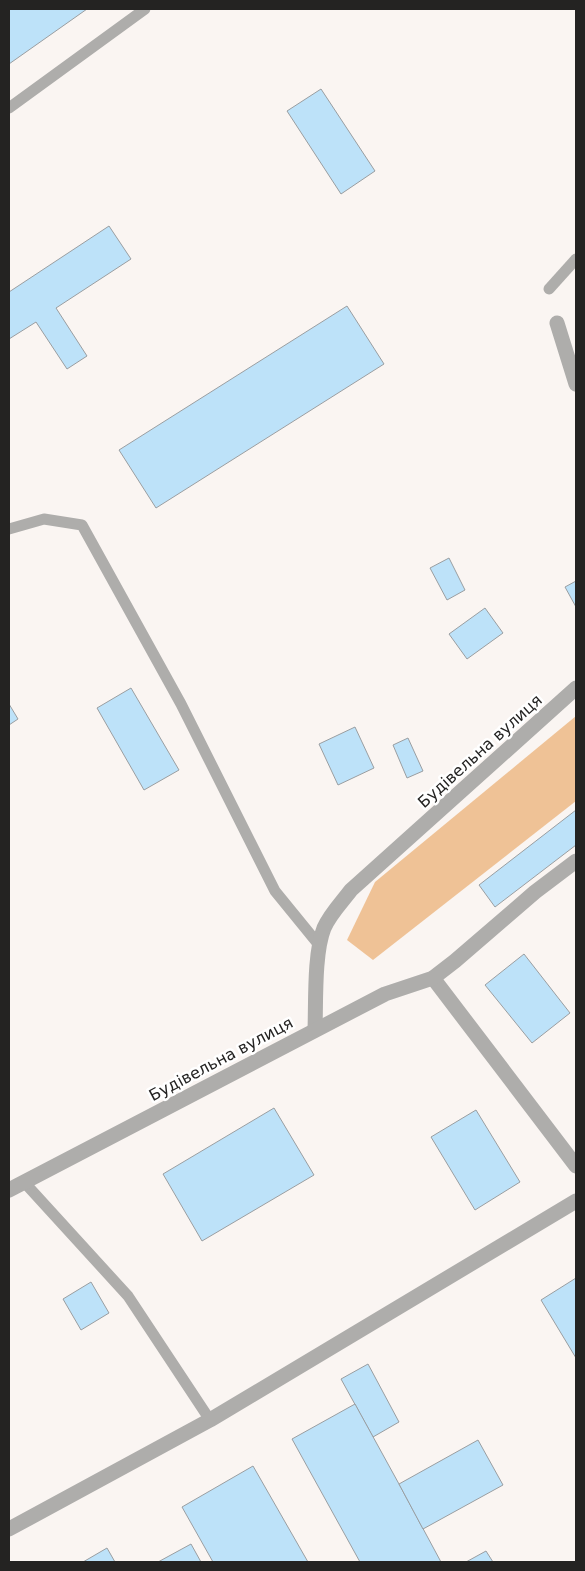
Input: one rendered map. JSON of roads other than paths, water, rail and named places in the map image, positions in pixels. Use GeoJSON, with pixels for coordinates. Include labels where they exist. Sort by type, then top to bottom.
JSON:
{"type":"FeatureCollection","features":[{"type":"Feature","properties":{"kind":"street"},"geometry":{"type":"LineString","coordinates":[[557,323],[576,384]]}},
{"type":"Feature","properties":{"kind":"street","name":"Будівельна вулиця"},"geometry":{"type":"LineString","coordinates":[[9,1190],[315,1030],[319,945],[324,928],[333,913],[351,890],[576,688]]}},
{"type":"Feature","properties":{"kind":"street"},"geometry":{"type":"LineString","coordinates":[[315,1030],[385,994],[433,978],[535,892],[576,861]]}},
{"type":"Feature","properties":{"kind":"street"},"geometry":{"type":"LineString","coordinates":[[433,978],[576,1166]]}},
{"type":"Feature","properties":{"kind":"street"},"geometry":{"type":"LineString","coordinates":[[9,1528],[210,1420],[576,1201]]}},
{"type":"Feature","properties":{"kind":"lane"},"geometry":{"type":"LineString","coordinates":[[9,108],[145,9]]}},
{"type":"Feature","properties":{"kind":"lane"},"geometry":{"type":"LineString","coordinates":[[549,289],[576,258]]}},
{"type":"Feature","properties":{"kind":"lane"},"geometry":{"type":"LineString","coordinates":[[9,529],[44,519],[82,525],[182,704],[275,890],[319,945]]}},
{"type":"Feature","properties":{"kind":"lane"},"geometry":{"type":"LineString","coordinates":[[24,1182],[128,1296],[210,1420]]}}]}
